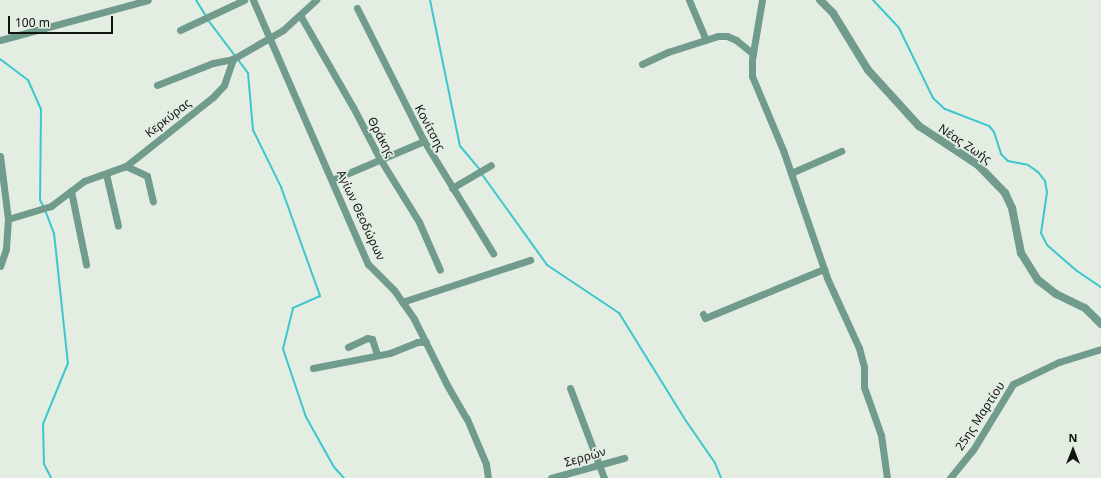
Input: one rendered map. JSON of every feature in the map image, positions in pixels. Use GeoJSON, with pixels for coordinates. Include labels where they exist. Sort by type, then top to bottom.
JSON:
{"type":"FeatureCollection","features":[{"type":"Feature","properties":{"kind":"street"},"geometry":{"type":"LineString","coordinates":[[0,40],[148,0]]}},
{"type":"Feature","properties":{"kind":"street"},"geometry":{"type":"LineString","coordinates":[[180,30],[244,0]]}},
{"type":"Feature","properties":{"kind":"street","name":"Αγίων Θεοδώρων"},"geometry":{"type":"LineString","coordinates":[[253,0],[368,264],[402,302],[426,342],[447,385],[467,419],[486,464],[488,478]]}},
{"type":"Feature","properties":{"kind":"street"},"geometry":{"type":"LineString","coordinates":[[157,85],[213,63],[233,58],[283,30],[316,0]]}},
{"type":"Feature","properties":{"kind":"street"},"geometry":{"type":"LineString","coordinates":[[689,0],[706,40]]}},
{"type":"Feature","properties":{"kind":"street"},"geometry":{"type":"LineString","coordinates":[[762,0],[751,67],[755,86],[791,173],[824,269],[863,357],[864,387],[881,435],[887,478]]}},
{"type":"Feature","properties":{"kind":"street","name":"Νέας Ζωής"},"geometry":{"type":"LineString","coordinates":[[820,0],[833,13],[868,70],[919,126],[931,136],[973,162],[1005,193],[1012,208],[1021,253],[1038,280],[1056,294],[1085,308],[1101,324]]}},
{"type":"Feature","properties":{"kind":"street","name":"Κονίτσης"},"geometry":{"type":"LineString","coordinates":[[357,8],[424,141],[493,253]]}},
{"type":"Feature","properties":{"kind":"street","name":"Θράκης"},"geometry":{"type":"LineString","coordinates":[[300,15],[353,107],[380,159],[425,232],[440,270]]}},
{"type":"Feature","properties":{"kind":"street"},"geometry":{"type":"LineString","coordinates":[[642,64],[649,59],[706,40],[727,36],[753,54]]}},
{"type":"Feature","properties":{"kind":"street","name":"Κερκύρας"},"geometry":{"type":"LineString","coordinates":[[8,219],[51,206],[84,181],[126,166],[213,98],[224,85],[233,58]]}},
{"type":"Feature","properties":{"kind":"street"},"geometry":{"type":"LineString","coordinates":[[332,180],[424,141]]}},
{"type":"Feature","properties":{"kind":"street"},"geometry":{"type":"LineString","coordinates":[[791,173],[841,151]]}},
{"type":"Feature","properties":{"kind":"street"},"geometry":{"type":"LineString","coordinates":[[0,156],[8,219],[6,249],[0,266]]}},
{"type":"Feature","properties":{"kind":"street"},"geometry":{"type":"LineString","coordinates":[[126,166],[147,176],[153,201]]}},
{"type":"Feature","properties":{"kind":"street"},"geometry":{"type":"LineString","coordinates":[[452,188],[491,166]]}},
{"type":"Feature","properties":{"kind":"street"},"geometry":{"type":"LineString","coordinates":[[106,174],[118,226]]}},
{"type":"Feature","properties":{"kind":"street"},"geometry":{"type":"LineString","coordinates":[[71,191],[86,264]]}},
{"type":"Feature","properties":{"kind":"street"},"geometry":{"type":"LineString","coordinates":[[402,302],[530,260]]}},
{"type":"Feature","properties":{"kind":"street"},"geometry":{"type":"LineString","coordinates":[[703,314],[705,318],[824,269]]}},
{"type":"Feature","properties":{"kind":"street"},"geometry":{"type":"LineString","coordinates":[[348,347],[367,338],[372,339],[377,354]]}},
{"type":"Feature","properties":{"kind":"street"},"geometry":{"type":"LineString","coordinates":[[313,368],[377,354],[390,353],[417,342],[426,342]]}},
{"type":"Feature","properties":{"kind":"street","name":"25ης Μαρτίου"},"geometry":{"type":"LineString","coordinates":[[950,478],[973,450],[1013,384],[1060,362],[1101,349]]}},
{"type":"Feature","properties":{"kind":"street"},"geometry":{"type":"LineString","coordinates":[[570,388],[604,478]]}},
{"type":"Feature","properties":{"kind":"street","name":"Σερρών"},"geometry":{"type":"LineString","coordinates":[[551,478],[624,458]]}},
{"type":"Feature","properties":{"kind":"waterway"},"geometry":{"type":"LineString","coordinates":[[196,0],[206,16]]}},
{"type":"Feature","properties":{"kind":"waterway"},"geometry":{"type":"LineString","coordinates":[[430,0],[460,146],[479,169]]}},
{"type":"Feature","properties":{"kind":"waterway"},"geometry":{"type":"LineString","coordinates":[[873,0],[899,28],[933,98],[945,109],[989,126],[994,132],[1001,154],[1008,161],[1028,165],[1038,172],[1045,181],[1047,192],[1041,233],[1047,245],[1077,271],[1101,287]]}},
{"type":"Feature","properties":{"kind":"waterway"},"geometry":{"type":"LineString","coordinates":[[208,20],[248,73],[253,130],[281,187],[320,296],[293,308],[283,349],[306,417],[334,467],[344,478]]}},
{"type":"Feature","properties":{"kind":"waterway"},"geometry":{"type":"LineString","coordinates":[[0,59],[28,80],[41,109],[40,200],[43,206]]}},
{"type":"Feature","properties":{"kind":"waterway"},"geometry":{"type":"LineString","coordinates":[[481,173],[547,265],[619,313],[684,418],[715,463],[721,478]]}},
{"type":"Feature","properties":{"kind":"waterway"},"geometry":{"type":"LineString","coordinates":[[45,210],[54,233],[68,363],[43,424],[44,464],[51,478]]}}]}
